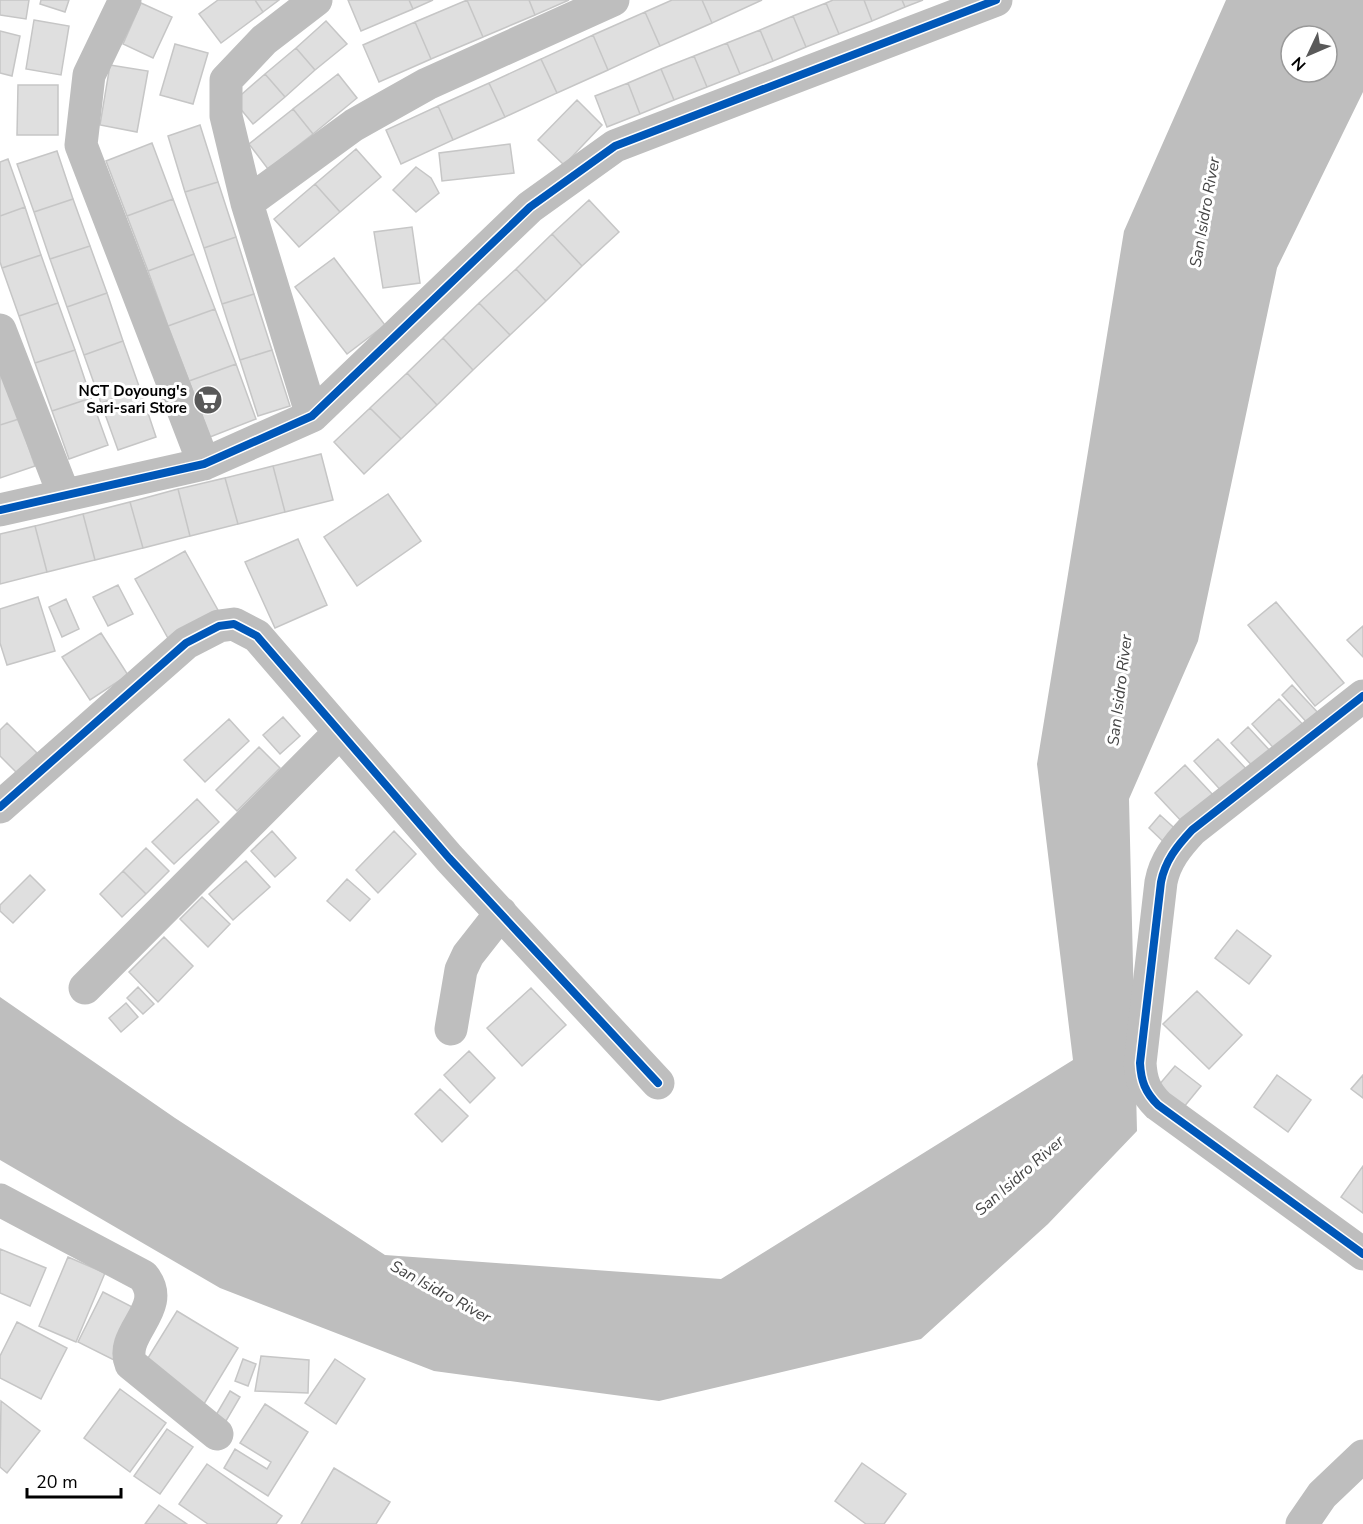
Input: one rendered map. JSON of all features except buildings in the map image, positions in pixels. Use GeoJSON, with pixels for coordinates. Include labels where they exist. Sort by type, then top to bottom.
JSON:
{"type":"FeatureCollection","features":[{"type":"Feature","properties":{"kind":"street"},"geometry":{"type":"LineString","coordinates":[[125,0],[89,75],[81,145],[204,464]]}},
{"type":"Feature","properties":{"kind":"street"},"geometry":{"type":"LineString","coordinates":[[312,416],[247,203],[226,116],[226,80],[264,40],[316,0]]}},
{"type":"Feature","properties":{"kind":"street"},"geometry":{"type":"LineString","coordinates":[[247,203],[354,125],[427,84],[613,0]]}},
{"type":"Feature","properties":{"kind":"street"},"geometry":{"type":"LineString","coordinates":[[0,510],[204,464],[312,416],[530,207],[615,146],[996,0]]}},
{"type":"Feature","properties":{"kind":"street"},"geometry":{"type":"LineString","coordinates":[[0,330],[64,495]]}},
{"type":"Feature","properties":{"kind":"street"},"geometry":{"type":"LineString","coordinates":[[0,807],[186,643],[219,626],[234,624],[257,636],[449,858],[658,1083]]}},
{"type":"Feature","properties":{"kind":"street"},"geometry":{"type":"LineString","coordinates":[[1363,696],[1192,830],[1178,844],[1164,865],[1140,1063],[1141,1081],[1148,1095],[1158,1106],[1363,1254]]}},
{"type":"Feature","properties":{"kind":"street"},"geometry":{"type":"LineString","coordinates":[[85,988],[340,732]]}},
{"type":"Feature","properties":{"kind":"street"},"geometry":{"type":"LineString","coordinates":[[451,1029],[461,970],[468,955],[501,913]]}},
{"type":"Feature","properties":{"kind":"street"},"geometry":{"type":"LineString","coordinates":[[0,1200],[143,1276],[151,1289],[152,1299],[128,1350],[131,1364],[217,1434]]}},
{"type":"Feature","properties":{"kind":"street"},"geometry":{"type":"LineString","coordinates":[[1302,1524],[1322,1495],[1363,1456]]}},
{"type":"Feature","properties":{"kind":"water","name":"San Isidro River"},"geometry":{"type":"Polygon","coordinates":[[[1226,0],[1363,0],[1363,92],[1277,268],[1198,641],[1129,799],[1137,1131],[1048,1224],[921,1339],[659,1401],[434,1371],[220,1288],[0,1160],[0,997],[175,1118],[385,1255],[721,1279],[1073,1060],[1037,764],[1124,231],[1226,0]]]}},
{"type":"Feature","properties":{"kind":"cycle path"},"geometry":{"type":"LineString","coordinates":[[0,510],[204,464],[312,416],[530,207],[615,146],[996,0]]}},
{"type":"Feature","properties":{"kind":"cycle path"},"geometry":{"type":"LineString","coordinates":[[0,807],[186,643],[219,626],[234,624],[257,636],[449,858],[658,1083]]}},
{"type":"Feature","properties":{"kind":"cycle path"},"geometry":{"type":"LineString","coordinates":[[1363,696],[1192,830],[1172,854],[1161,882],[1140,1063],[1144,1086],[1158,1105],[1363,1254]]}},
{"type":"Feature","properties":{"kind":"place","name":"NCT Doyoung's Sari-sari Store"},"geometry":{"type":"Point","coordinates":[208,400]}}]}
